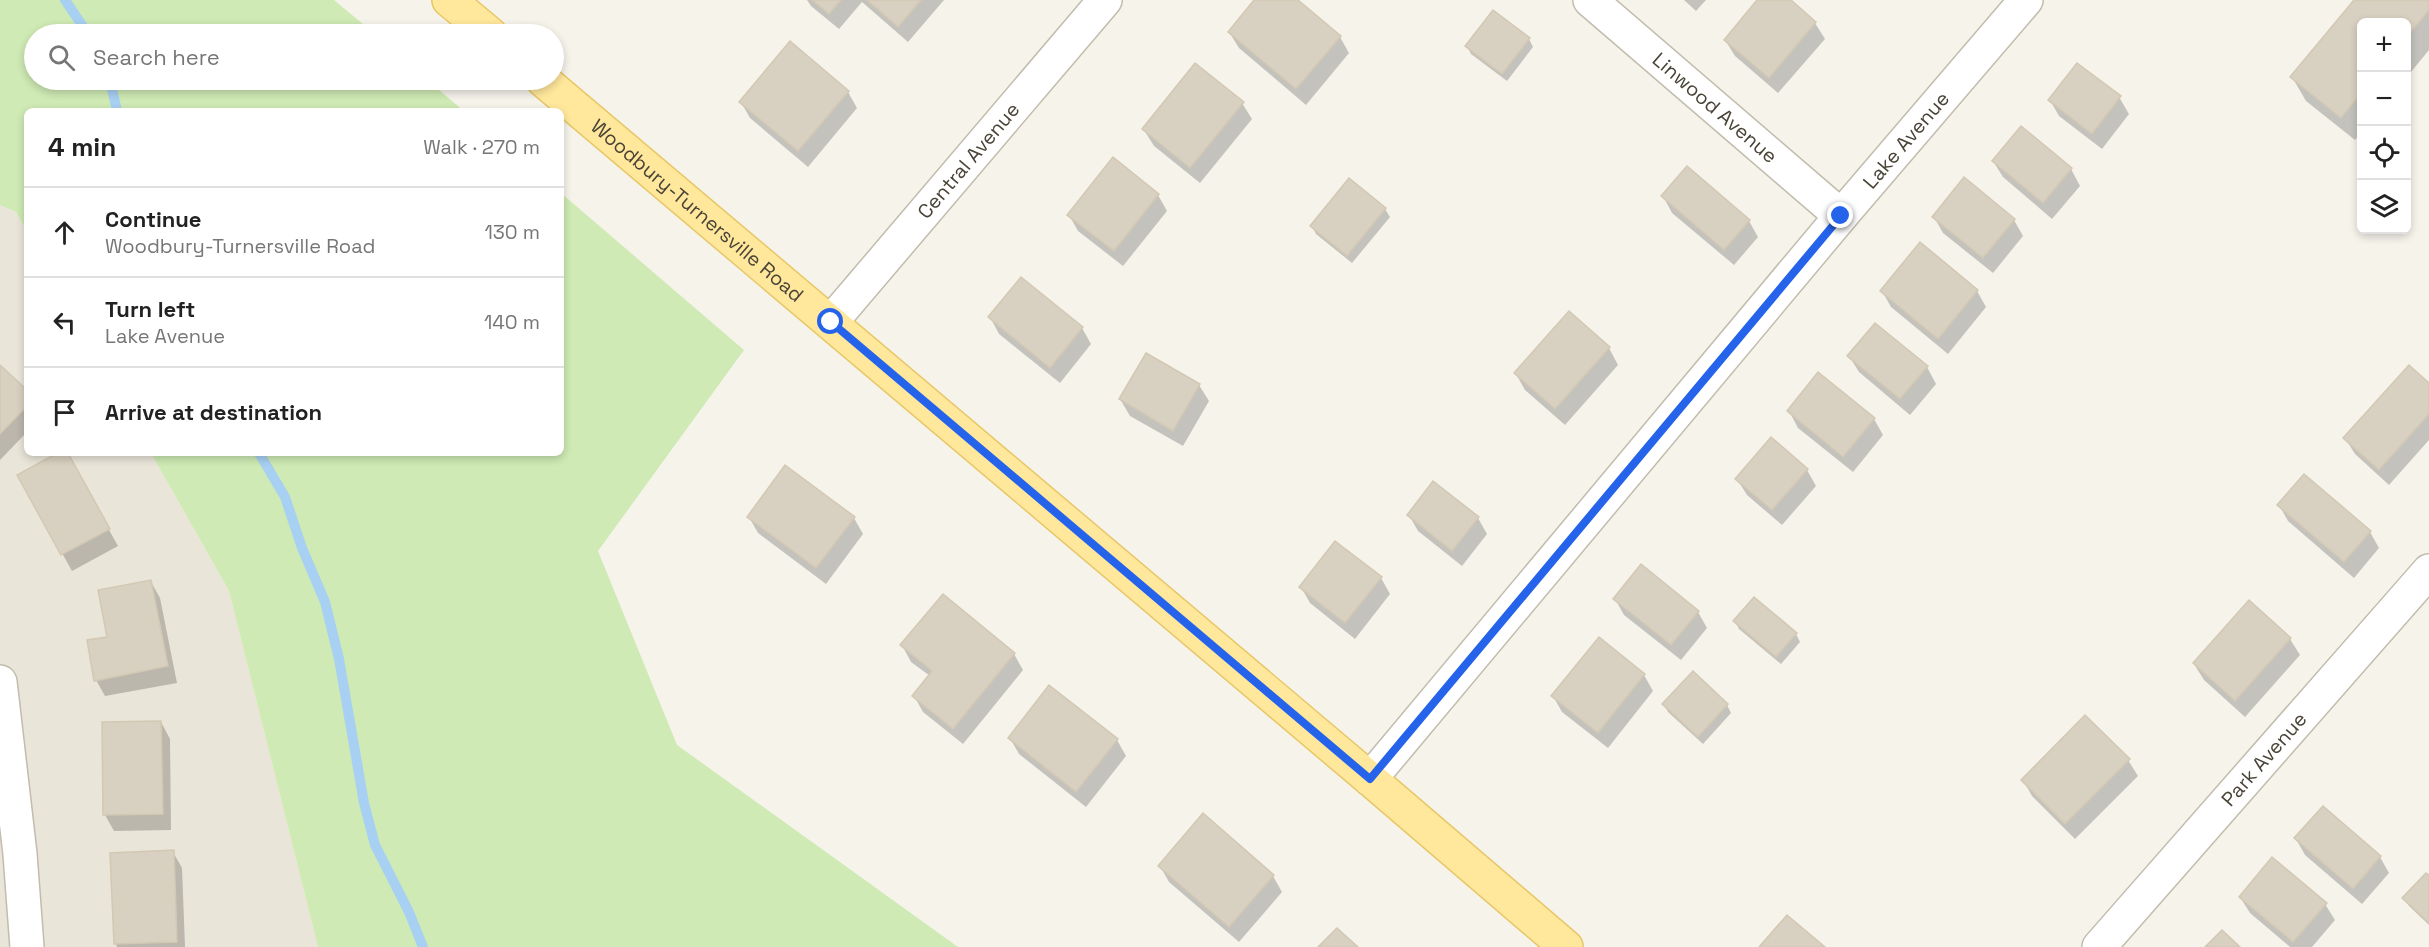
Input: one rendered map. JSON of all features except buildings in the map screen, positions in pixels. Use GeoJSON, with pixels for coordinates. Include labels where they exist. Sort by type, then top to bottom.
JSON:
{"type":"FeatureCollection","features":[{"type":"Feature","properties":{"kind":"main road"},"geometry":{"type":"LineString","coordinates":[[449,0],[478,24]]}},
{"type":"Feature","properties":{"kind":"main road","name":"Woodbury-Turnersville Road"},"geometry":{"type":"LineString","coordinates":[[555,90],[1566,947]]}},
{"type":"Feature","properties":{"kind":"street","name":"Central Avenue"},"geometry":{"type":"LineString","coordinates":[[831,322],[1105,0]]}},
{"type":"Feature","properties":{"kind":"street","name":"Linwood Avenue"},"geometry":{"type":"LineString","coordinates":[[1590,0],[1841,216]]}},
{"type":"Feature","properties":{"kind":"street","name":"Lake Avenue"},"geometry":{"type":"LineString","coordinates":[[1370,779],[1841,216],[2026,0]]}},
{"type":"Feature","properties":{"kind":"street","name":"Park Avenue"},"geometry":{"type":"LineString","coordinates":[[2099,947],[2429,571]]}},
{"type":"Feature","properties":{"kind":"street"},"geometry":{"type":"LineString","coordinates":[[0,682],[20,854],[27,947]]}},
{"type":"Feature","properties":{"kind":"shaded area"},"geometry":{"type":"Polygon","coordinates":[[[0,205],[16,212],[24,227],[24,456],[153,456],[229,591],[318,947],[0,947],[0,205]]]}},
{"type":"Feature","properties":{"kind":"green space"},"geometry":{"type":"Polygon","coordinates":[[[0,0],[334,0],[363,24],[24,24],[24,90],[439,90],[460,108],[24,108],[24,227],[16,212],[0,205],[0,0]]]}},
{"type":"Feature","properties":{"kind":"green space"},"geometry":{"type":"Polygon","coordinates":[[[564,196],[744,350],[598,551],[677,745],[958,947],[318,947],[229,591],[153,456],[564,456],[564,196]]]}},
{"type":"Feature","properties":{"kind":"waterway"},"geometry":{"type":"LineString","coordinates":[[65,0],[81,24]]}},
{"type":"Feature","properties":{"kind":"waterway"},"geometry":{"type":"LineString","coordinates":[[112,90],[116,108]]}},
{"type":"Feature","properties":{"kind":"waterway"},"geometry":{"type":"LineString","coordinates":[[261,456],[285,497],[302,548],[325,602],[339,659],[364,803],[375,845],[409,912],[423,947]]}},
{"type":"Feature","properties":{"kind":"route"},"geometry":{"type":"LineString","coordinates":[[831,322],[1370,779],[1841,216]]}}]}
